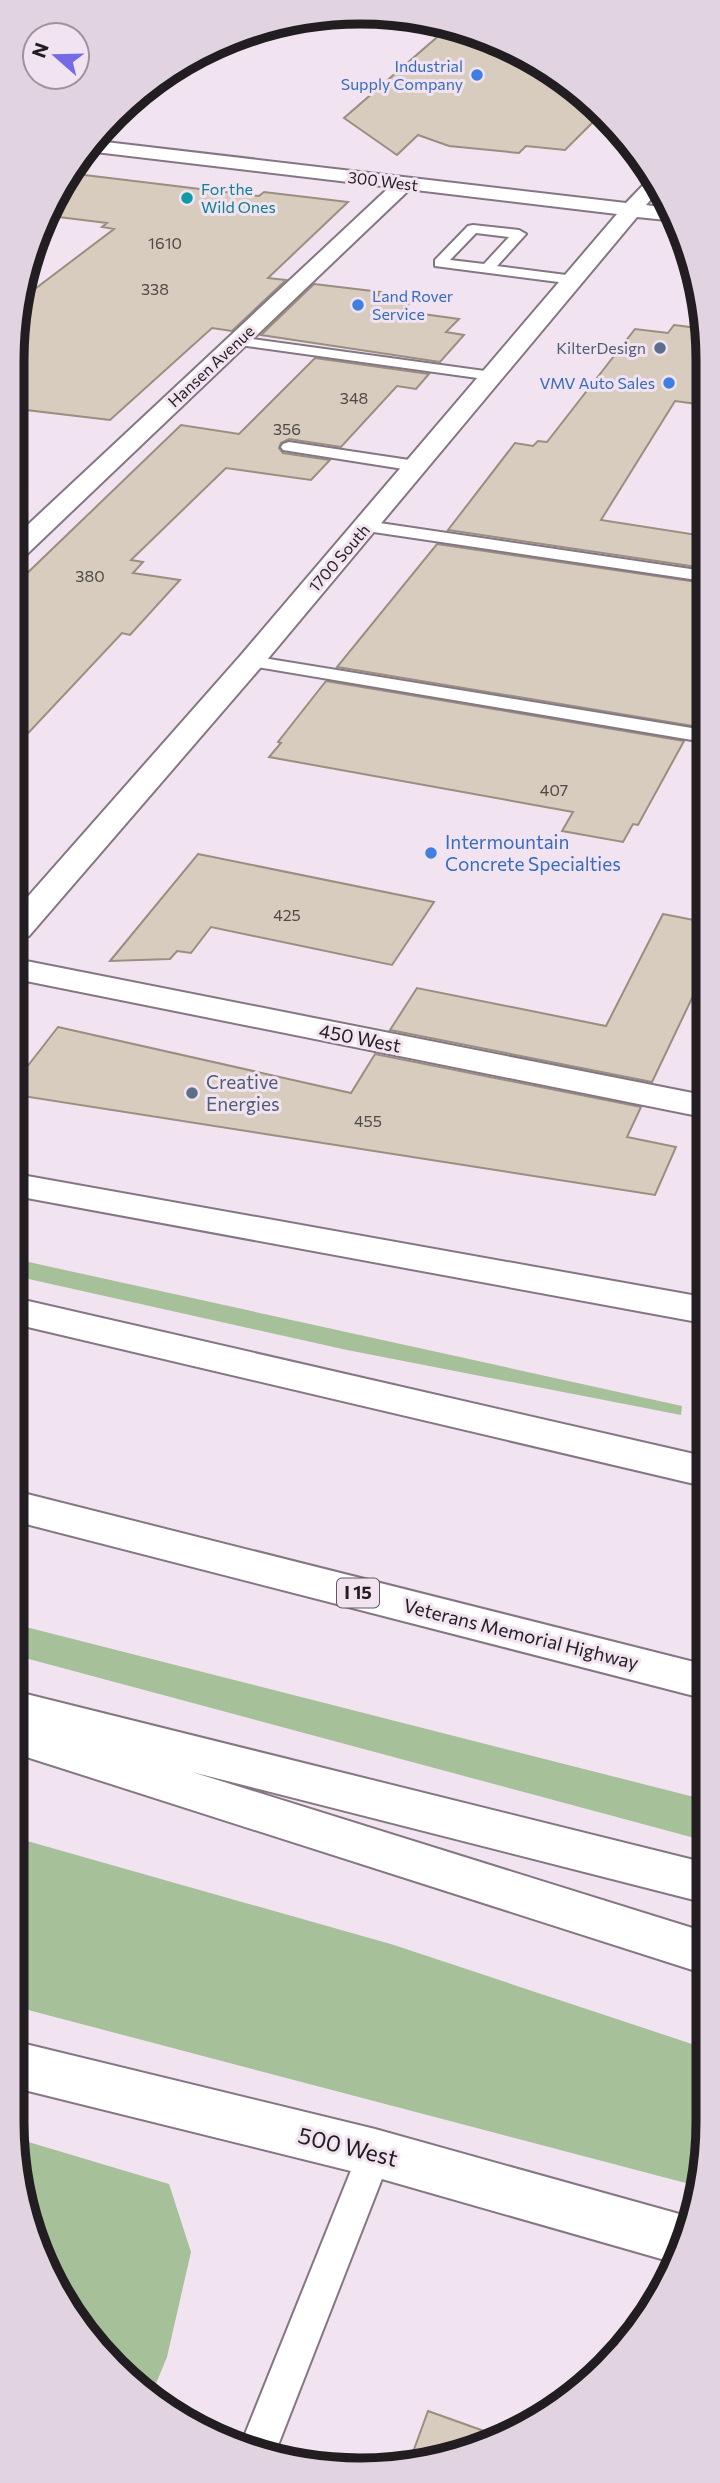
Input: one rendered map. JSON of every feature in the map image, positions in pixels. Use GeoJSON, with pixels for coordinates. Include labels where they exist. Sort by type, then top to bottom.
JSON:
{"type":"FeatureCollection","features":[{"type":"Feature","properties":{"kind":"main road","name":"300 West"},"geometry":{"type":"LineString","coordinates":[[101,147],[662,213]]}},
{"type":"Feature","properties":{"kind":"main road","name":"Hansen Avenue"},"geometry":{"type":"LineString","coordinates":[[24,542],[404,184]]}},
{"type":"Feature","properties":{"kind":"main road","name":"1700 South"},"geometry":{"type":"LineString","coordinates":[[24,921],[251,661],[649,190]]}},
{"type":"Feature","properties":{"kind":"main road","name":"450 West"},"geometry":{"type":"LineString","coordinates":[[24,971],[696,1105]]}},
{"type":"Feature","properties":{"kind":"main road"},"geometry":{"type":"LineString","coordinates":[[24,1186],[696,1309]]}},
{"type":"Feature","properties":{"kind":"main road"},"geometry":{"type":"LineString","coordinates":[[24,1313],[696,1469]]}},
{"type":"Feature","properties":{"kind":"main road","name":"Veterans Memorial Highway"},"geometry":{"type":"LineString","coordinates":[[24,1508],[696,1679]]}},
{"type":"Feature","properties":{"kind":"main road"},"geometry":{"type":"LineString","coordinates":[[24,1712],[696,1880]]}},
{"type":"Feature","properties":{"kind":"main road"},"geometry":{"type":"LineString","coordinates":[[24,1738],[696,1950]]}},
{"type":"Feature","properties":{"kind":"main road","name":"500 West"},"geometry":{"type":"LineString","coordinates":[[24,2067],[375,2153],[675,2237]]}},
{"type":"Feature","properties":{"kind":"lane"},"geometry":{"type":"LineString","coordinates":[[487,269],[519,234],[473,229],[440,263],[487,269],[574,279]]}},
{"type":"Feature","properties":{"kind":"lane"},"geometry":{"type":"LineString","coordinates":[[237,341],[492,376]]}},
{"type":"Feature","properties":{"kind":"lane"},"geometry":{"type":"LineString","coordinates":[[289,446],[416,466]]}},
{"type":"Feature","properties":{"kind":"lane"},"geometry":{"type":"LineString","coordinates":[[366,526],[696,575]]}},
{"type":"Feature","properties":{"kind":"lane"},"geometry":{"type":"LineString","coordinates":[[251,661],[696,735]]}},
{"type":"Feature","properties":{"kind":"lane"},"geometry":{"type":"LineString","coordinates":[[260,2443],[375,2153]]}},
{"type":"Feature","properties":{"kind":"green space"},"geometry":{"type":"Polygon","coordinates":[[[24,1261],[682,1406],[681,1415],[347,1350],[24,1278],[24,1261]]]}},
{"type":"Feature","properties":{"kind":"green space"},"geometry":{"type":"Polygon","coordinates":[[[24,1627],[696,1797],[696,1838],[24,1658],[24,1627]]]}},
{"type":"Feature","properties":{"kind":"green space"},"geometry":{"type":"Polygon","coordinates":[[[24,1840],[394,1945],[696,2045],[696,2123],[690,2184],[24,2009],[24,1840]]]}},
{"type":"Feature","properties":{"kind":"green space"},"geometry":{"type":"Polygon","coordinates":[[[25,2141],[169,2184],[191,2252],[167,2357],[154,2388],[108,2344],[69,2291],[42,2231],[31,2188],[25,2141]]]}},
{"type":"Feature","properties":{"kind":"building","name":"Industrial Supply Company"},"geometry":{"type":"Polygon","coordinates":[[[440,34],[468,42],[528,69],[564,94],[594,121],[565,150],[526,146],[519,153],[449,146],[418,135],[397,155],[344,118],[440,34]]]}},
{"type":"Feature","properties":{"kind":"building"},"geometry":{"type":"Polygon","coordinates":[[[81,175],[259,196],[264,192],[348,202],[268,278],[286,280],[232,331],[212,328],[110,420],[24,410],[25,338],[32,291],[114,229],[102,227],[107,223],[57,217],[81,175]]]}},
{"type":"Feature","properties":{"kind":"building"},"geometry":{"type":"Polygon","coordinates":[[[314,284],[381,292],[378,295],[413,300],[401,311],[459,319],[446,332],[464,335],[440,362],[261,335],[314,284]]]}},
{"type":"Feature","properties":{"kind":"building"},"geometry":{"type":"Polygon","coordinates":[[[674,325],[694,328],[696,404],[675,401],[601,520],[696,535],[696,567],[448,530],[515,443],[533,446],[538,441],[547,442],[635,329],[668,333],[674,325]]]}},
{"type":"Feature","properties":{"kind":"building"},"geometry":{"type":"Polygon","coordinates":[[[315,358],[429,374],[416,389],[397,386],[341,447],[289,439],[281,443],[279,448],[283,453],[330,460],[311,480],[226,468],[131,560],[143,562],[133,573],[180,580],[130,635],[122,633],[24,738],[24,576],[181,425],[239,434],[315,358]]]}},
{"type":"Feature","properties":{"kind":"building"},"geometry":{"type":"Polygon","coordinates":[[[437,544],[696,582],[696,721],[693,726],[337,667],[437,544]]]}},
{"type":"Feature","properties":{"kind":"building"},"geometry":{"type":"Polygon","coordinates":[[[326,681],[684,741],[638,825],[633,824],[623,842],[562,831],[573,812],[269,757],[326,681]]]}},
{"type":"Feature","properties":{"kind":"building"},"geometry":{"type":"Polygon","coordinates":[[[198,854],[434,902],[392,965],[211,927],[191,953],[177,951],[170,959],[110,961],[198,854]]]}},
{"type":"Feature","properties":{"kind":"building"},"geometry":{"type":"Polygon","coordinates":[[[663,914],[696,920],[696,990],[652,1082],[390,1030],[417,988],[606,1026],[663,914]]]}},
{"type":"Feature","properties":{"kind":"building"},"geometry":{"type":"Polygon","coordinates":[[[58,1027],[351,1093],[375,1054],[641,1107],[627,1137],[676,1147],[655,1195],[24,1096],[24,1071],[58,1027]]]}},
{"type":"Feature","properties":{"kind":"building"},"geometry":{"type":"Polygon","coordinates":[[[428,2411],[489,2433],[447,2447],[412,2454],[428,2411]]]}},
{"type":"Feature","properties":{"kind":"place","name":"Industrial Supply Company"},"geometry":{"type":"Point","coordinates":[477,75]}},
{"type":"Feature","properties":{"kind":"place","name":"For the Wild Ones"},"geometry":{"type":"Point","coordinates":[187,198]}},
{"type":"Feature","properties":{"kind":"place","name":"Land Rover Service"},"geometry":{"type":"Point","coordinates":[358,305]}},
{"type":"Feature","properties":{"kind":"place","name":"KilterDesign"},"geometry":{"type":"Point","coordinates":[660,348]}},
{"type":"Feature","properties":{"kind":"place","name":"VMV Auto Sales"},"geometry":{"type":"Point","coordinates":[669,383]}},
{"type":"Feature","properties":{"kind":"place","name":"Intermountain Concrete Specialties"},"geometry":{"type":"Point","coordinates":[431,853]}},
{"type":"Feature","properties":{"kind":"place","name":"Creative Energies"},"geometry":{"type":"Point","coordinates":[192,1093]}}]}
